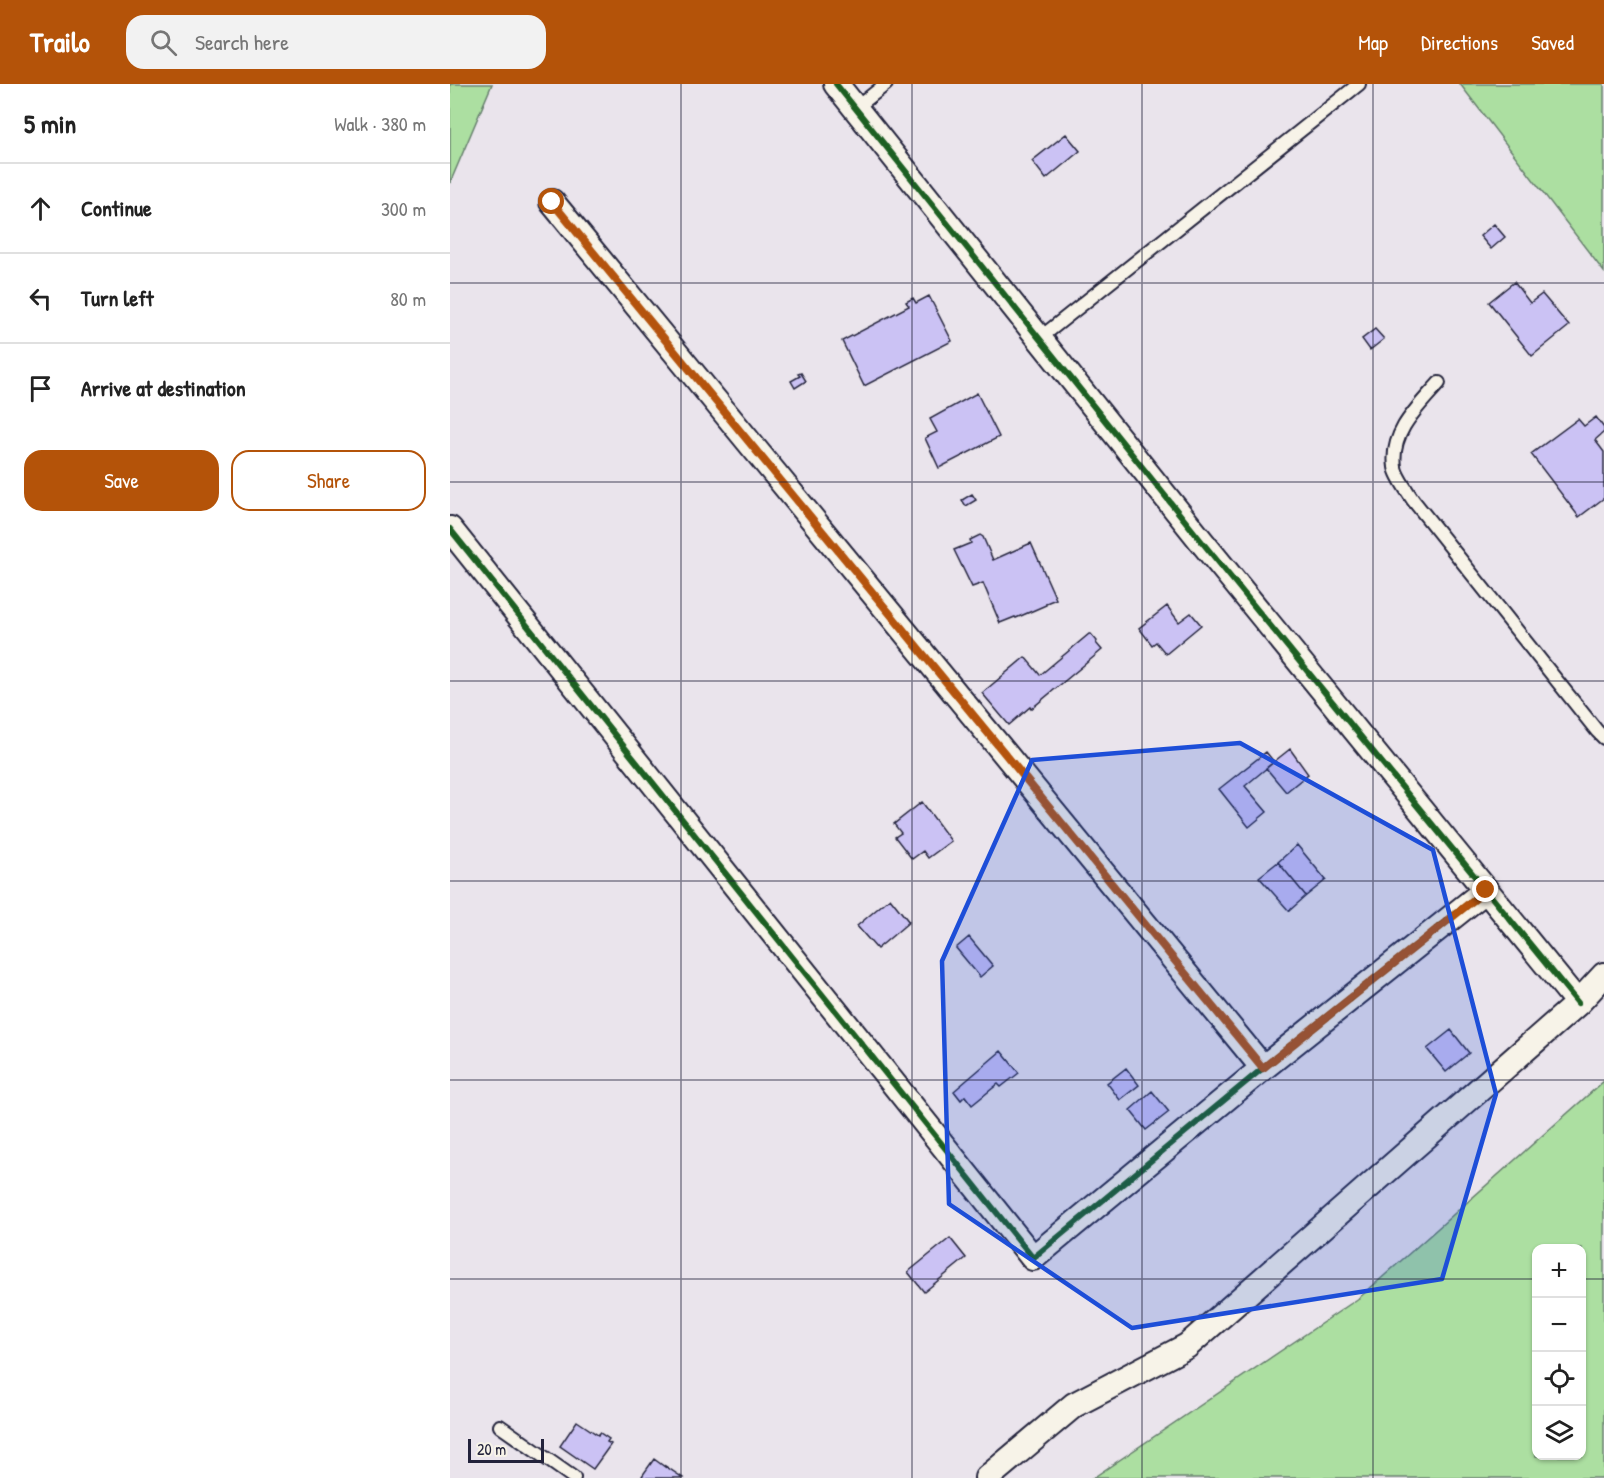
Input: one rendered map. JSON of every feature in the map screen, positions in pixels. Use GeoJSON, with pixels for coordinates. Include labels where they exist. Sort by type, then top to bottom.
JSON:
{"type":"FeatureCollection","features":[{"type":"Feature","properties":{"kind":"street"},"geometry":{"type":"LineString","coordinates":[[836,84],[1202,542],[1578,1003]]}},
{"type":"Feature","properties":{"kind":"street"},"geometry":{"type":"LineString","coordinates":[[552,202],[1263,1068]]}},
{"type":"Feature","properties":{"kind":"street"},"geometry":{"type":"LineString","coordinates":[[450,529],[1033,1258],[1263,1068],[1486,890]]}},
{"type":"Feature","properties":{"kind":"street"},"geometry":{"type":"LineString","coordinates":[[987,1478],[1074,1405],[1187,1346],[1578,1003],[1604,975]]}},
{"type":"Feature","properties":{"kind":"lane"},"geometry":{"type":"LineString","coordinates":[[856,108],[886,84]]}},
{"type":"Feature","properties":{"kind":"lane"},"geometry":{"type":"LineString","coordinates":[[1040,338],[1359,84]]}},
{"type":"Feature","properties":{"kind":"lane"},"geometry":{"type":"LineString","coordinates":[[1439,383],[1406,421],[1396,443],[1395,469],[1413,500],[1604,738]]}},
{"type":"Feature","properties":{"kind":"lane"},"geometry":{"type":"LineString","coordinates":[[500,1426],[574,1478]]}},
{"type":"Feature","properties":{"kind":"highlighted area"},"geometry":{"type":"Polygon","coordinates":[[[1240,743],[1433,850],[1496,1094],[1442,1279],[1132,1328],[949,1204],[942,961],[1032,760],[1240,743]]]}},
{"type":"Feature","properties":{"kind":"green space"},"geometry":{"type":"Polygon","coordinates":[[[450,84],[492,84],[450,183],[450,84]]]}},
{"type":"Feature","properties":{"kind":"green space"},"geometry":{"type":"Polygon","coordinates":[[[1460,84],[1604,84],[1604,272],[1460,84]]]}},
{"type":"Feature","properties":{"kind":"green space"},"geometry":{"type":"Polygon","coordinates":[[[1604,1081],[1604,1478],[1093,1478],[1359,1298],[1604,1081]]]}},
{"type":"Feature","properties":{"kind":"building"},"geometry":{"type":"Polygon","coordinates":[[[1066,134],[1080,151],[1046,179],[1032,161],[1066,134]]]}},
{"type":"Feature","properties":{"kind":"building"},"geometry":{"type":"Polygon","coordinates":[[[1494,224],[1505,237],[1491,249],[1480,236],[1494,224]]]}},
{"type":"Feature","properties":{"kind":"building"},"geometry":{"type":"Polygon","coordinates":[[[1514,282],[1530,303],[1542,294],[1569,326],[1532,356],[1489,302],[1514,282]]]}},
{"type":"Feature","properties":{"kind":"building"},"geometry":{"type":"Polygon","coordinates":[[[929,296],[952,341],[864,386],[842,341],[909,306],[906,302],[913,298],[916,303],[929,296]]]}},
{"type":"Feature","properties":{"kind":"building"},"geometry":{"type":"Polygon","coordinates":[[[1375,329],[1384,339],[1370,350],[1362,339],[1375,329]]]}},
{"type":"Feature","properties":{"kind":"building"},"geometry":{"type":"Polygon","coordinates":[[[801,373],[806,381],[795,388],[791,381],[801,373]]]}},
{"type":"Feature","properties":{"kind":"building"},"geometry":{"type":"Polygon","coordinates":[[[977,393],[999,437],[939,468],[925,438],[937,432],[930,419],[977,393]]]}},
{"type":"Feature","properties":{"kind":"building"},"geometry":{"type":"Polygon","coordinates":[[[1596,417],[1604,428],[1604,432],[1595,440],[1604,452],[1604,498],[1579,517],[1531,454],[1578,419],[1584,426],[1596,417]]]}},
{"type":"Feature","properties":{"kind":"building"},"geometry":{"type":"Polygon","coordinates":[[[972,494],[976,500],[966,506],[962,500],[972,494]]]}},
{"type":"Feature","properties":{"kind":"building"},"geometry":{"type":"Polygon","coordinates":[[[980,535],[993,560],[1031,543],[1056,599],[1000,623],[983,583],[972,587],[954,550],[971,543],[970,540],[980,535]]]}},
{"type":"Feature","properties":{"kind":"building"},"geometry":{"type":"Polygon","coordinates":[[[1167,606],[1179,622],[1191,613],[1201,625],[1166,654],[1156,642],[1152,645],[1139,628],[1167,606]]]}},
{"type":"Feature","properties":{"kind":"building"},"geometry":{"type":"Polygon","coordinates":[[[1089,634],[1102,650],[1009,725],[982,693],[1025,657],[1040,675],[1089,634]]]}},
{"type":"Feature","properties":{"kind":"building"},"geometry":{"type":"Polygon","coordinates":[[[1290,749],[1308,774],[1286,792],[1266,768],[1290,749]]]}},
{"type":"Feature","properties":{"kind":"building"},"geometry":{"type":"Polygon","coordinates":[[[1266,752],[1274,762],[1245,786],[1267,812],[1249,827],[1219,789],[1266,752]]]}},
{"type":"Feature","properties":{"kind":"building"},"geometry":{"type":"Polygon","coordinates":[[[922,802],[951,841],[928,858],[923,851],[912,859],[895,837],[901,833],[894,824],[922,802]]]}},
{"type":"Feature","properties":{"kind":"building"},"geometry":{"type":"Polygon","coordinates":[[[1297,845],[1326,880],[1306,896],[1278,862],[1297,845]]]}},
{"type":"Feature","properties":{"kind":"building"},"geometry":{"type":"Polygon","coordinates":[[[1278,862],[1306,896],[1289,911],[1259,877],[1278,862]]]}},
{"type":"Feature","properties":{"kind":"building"},"geometry":{"type":"Polygon","coordinates":[[[890,898],[909,922],[877,949],[857,926],[890,898]]]}},
{"type":"Feature","properties":{"kind":"building"},"geometry":{"type":"Polygon","coordinates":[[[969,937],[993,966],[980,977],[956,948],[969,937]]]}},
{"type":"Feature","properties":{"kind":"building"},"geometry":{"type":"Polygon","coordinates":[[[1451,1030],[1469,1053],[1446,1072],[1427,1049],[1451,1030]]]}},
{"type":"Feature","properties":{"kind":"building"},"geometry":{"type":"Polygon","coordinates":[[[1001,1051],[1019,1073],[1001,1087],[998,1084],[972,1105],[965,1096],[961,1100],[954,1091],[1001,1051]]]}},
{"type":"Feature","properties":{"kind":"building"},"geometry":{"type":"Polygon","coordinates":[[[1126,1068],[1139,1085],[1120,1100],[1107,1083],[1126,1068]]]}},
{"type":"Feature","properties":{"kind":"building"},"geometry":{"type":"Polygon","coordinates":[[[1152,1091],[1169,1112],[1146,1130],[1130,1110],[1152,1091]]]}},
{"type":"Feature","properties":{"kind":"building"},"geometry":{"type":"Polygon","coordinates":[[[950,1238],[966,1258],[924,1292],[908,1272],[950,1238]]]}},
{"type":"Feature","properties":{"kind":"building"},"geometry":{"type":"Polygon","coordinates":[[[577,1421],[598,1435],[600,1433],[609,1439],[607,1442],[611,1444],[593,1469],[560,1446],[577,1421]]]}},
{"type":"Feature","properties":{"kind":"building"},"geometry":{"type":"Polygon","coordinates":[[[654,1459],[683,1478],[645,1478],[642,1476],[654,1459]]]}},
{"type":"Feature","properties":{"kind":"cycle path"},"geometry":{"type":"LineString","coordinates":[[836,84],[1202,542],[1578,1003]]}},
{"type":"Feature","properties":{"kind":"cycle path"},"geometry":{"type":"LineString","coordinates":[[450,529],[1033,1258],[1263,1068],[1486,890]]}},
{"type":"Feature","properties":{"kind":"route"},"geometry":{"type":"LineString","coordinates":[[552,202],[1263,1068],[1486,890]]}}]}
